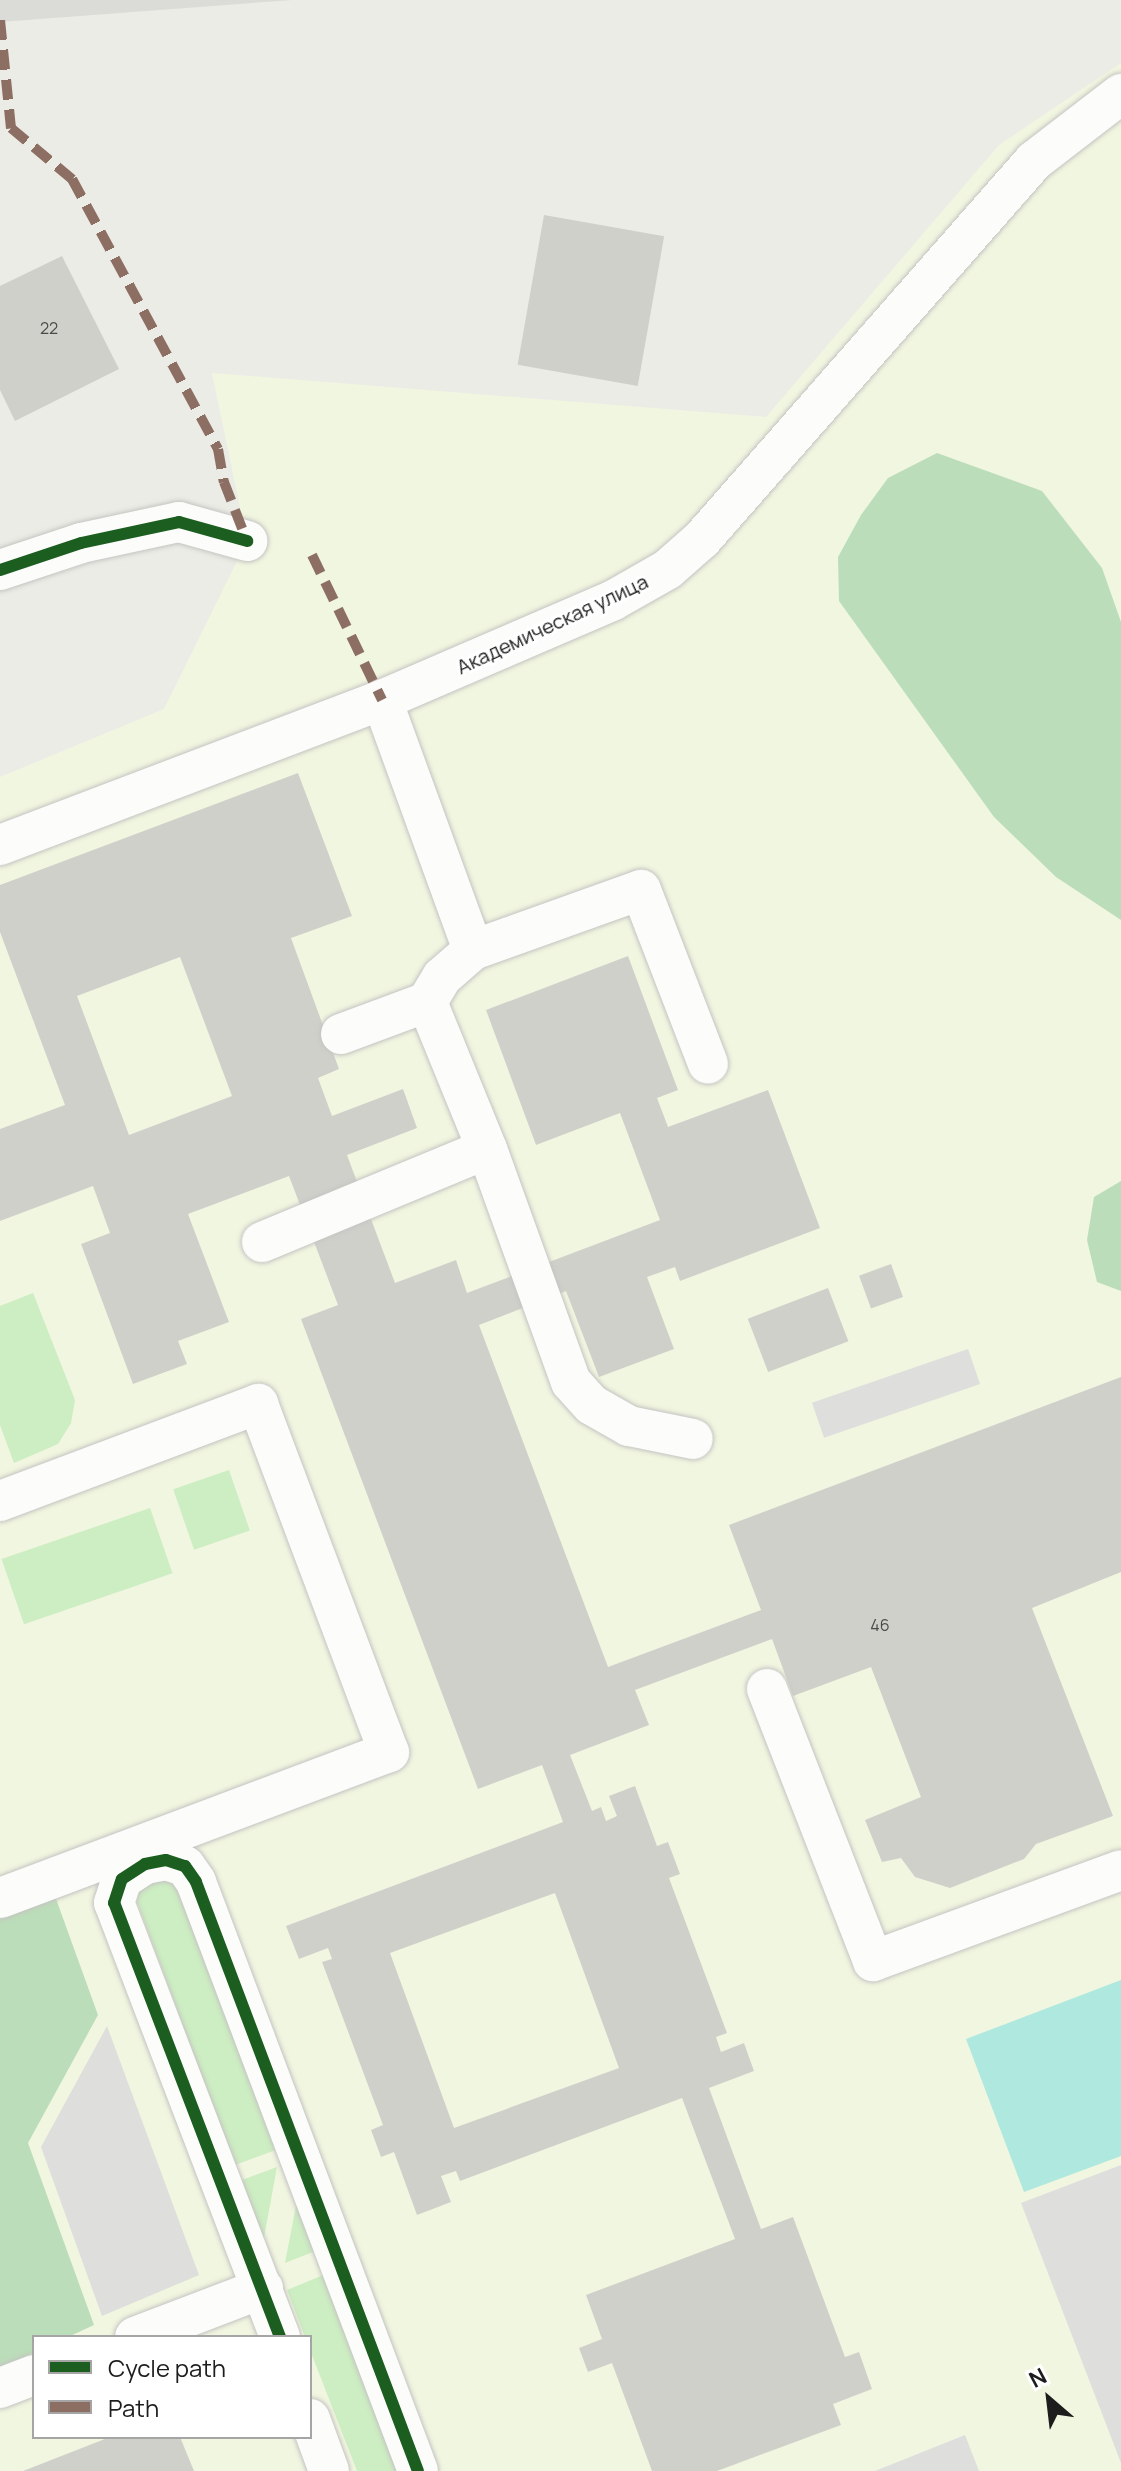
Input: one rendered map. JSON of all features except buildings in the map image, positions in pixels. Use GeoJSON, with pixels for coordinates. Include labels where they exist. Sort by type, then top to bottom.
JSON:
{"type":"FeatureCollection","features":[{"type":"Feature","properties":{"kind":"street","name":"Академическая улица"},"geometry":{"type":"LineString","coordinates":[[0,845],[382,700],[612,601],[668,569],[723,516],[1034,161],[1121,94]]}},
{"type":"Feature","properties":{"kind":"street"},"geometry":{"type":"LineString","coordinates":[[0,570],[81,543],[179,522],[247,541]]}},
{"type":"Feature","properties":{"kind":"street"},"geometry":{"type":"LineString","coordinates":[[382,700],[473,950]]}},
{"type":"Feature","properties":{"kind":"street"},"geometry":{"type":"LineString","coordinates":[[341,1034],[427,1002],[442,977],[473,950],[641,890],[708,1064]]}},
{"type":"Feature","properties":{"kind":"street"},"geometry":{"type":"LineString","coordinates":[[427,1002],[487,1149],[571,1382],[592,1405],[629,1426],[693,1439]]}},
{"type":"Feature","properties":{"kind":"street"},"geometry":{"type":"LineString","coordinates":[[262,1242],[487,1149]]}},
{"type":"Feature","properties":{"kind":"street"},"geometry":{"type":"LineString","coordinates":[[0,1501],[258,1404],[389,1752],[0,1898]]}},
{"type":"Feature","properties":{"kind":"street"},"geometry":{"type":"LineString","coordinates":[[767,1689],[873,1961],[1121,1870]]}},
{"type":"Feature","properties":{"kind":"street"},"geometry":{"type":"LineString","coordinates":[[279,2335],[114,1903],[122,1879],[145,1864],[166,1860],[185,1866],[196,1882],[418,2471]]}},
{"type":"Feature","properties":{"kind":"street"},"geometry":{"type":"LineString","coordinates":[[140,2335],[263,2288]]}},
{"type":"Feature","properties":{"kind":"street"},"geometry":{"type":"LineString","coordinates":[[0,2388],[32,2376]]}},
{"type":"Feature","properties":{"kind":"street"},"geometry":{"type":"LineString","coordinates":[[312,2424],[329,2471]]}},
{"type":"Feature","properties":{"kind":"shaded area"},"geometry":{"type":"Polygon","coordinates":[[[0,0],[292,0],[0,22],[0,0]]]}},
{"type":"Feature","properties":{"kind":"shaded area"},"geometry":{"type":"Polygon","coordinates":[[[1121,63],[1121,2471],[0,2471],[0,777],[164,709],[247,541],[212,373],[766,417],[999,145],[1121,63]]]}},
{"type":"Feature","properties":{"kind":"shaded area"},"geometry":{"type":"Polygon","coordinates":[[[968,1349],[980,1384],[824,1438],[812,1403],[968,1349]]]}},
{"type":"Feature","properties":{"kind":"shaded area"},"geometry":{"type":"Polygon","coordinates":[[[1121,1980],[1121,2156],[1024,2192],[966,2039],[1121,1980]]]}},
{"type":"Feature","properties":{"kind":"shaded area"},"geometry":{"type":"Polygon","coordinates":[[[107,2026],[199,2275],[102,2316],[41,2147],[107,2026]]]}},
{"type":"Feature","properties":{"kind":"shaded area"},"geometry":{"type":"Polygon","coordinates":[[[1121,2165],[1121,2463],[1021,2203],[1121,2165]]]}},
{"type":"Feature","properties":{"kind":"shaded area"},"geometry":{"type":"Polygon","coordinates":[[[965,2435],[979,2471],[875,2471],[965,2435]]]}},
{"type":"Feature","properties":{"kind":"green space"},"geometry":{"type":"Polygon","coordinates":[[[937,453],[1042,491],[1102,568],[1121,622],[1121,920],[1056,877],[994,817],[839,601],[838,557],[861,515],[888,478],[937,453]]]}},
{"type":"Feature","properties":{"kind":"green space"},"geometry":{"type":"Polygon","coordinates":[[[1121,1181],[1121,1291],[1097,1282],[1087,1240],[1094,1197],[1121,1181]]]}},
{"type":"Feature","properties":{"kind":"green space"},"geometry":{"type":"Polygon","coordinates":[[[33,1293],[75,1400],[71,1423],[58,1444],[14,1463],[0,1425],[0,1306],[33,1293]]]}},
{"type":"Feature","properties":{"kind":"green space"},"geometry":{"type":"Polygon","coordinates":[[[229,1470],[250,1531],[194,1550],[173,1489],[229,1470]]]}},
{"type":"Feature","properties":{"kind":"green space"},"geometry":{"type":"Polygon","coordinates":[[[150,1508],[172,1573],[24,1624],[2,1559],[150,1508]]]}},
{"type":"Feature","properties":{"kind":"green space"},"geometry":{"type":"Polygon","coordinates":[[[172,1874],[284,2147],[235,2165],[137,1902],[141,1885],[172,1874]]]}},
{"type":"Feature","properties":{"kind":"green space"},"geometry":{"type":"Polygon","coordinates":[[[51,1885],[98,2015],[28,2143],[94,2325],[72,2335],[32,2335],[32,2354],[0,2370],[0,1908],[51,1885]]]}},
{"type":"Feature","properties":{"kind":"green space"},"geometry":{"type":"Polygon","coordinates":[[[277,2167],[263,2243],[242,2180],[277,2167]]]}},
{"type":"Feature","properties":{"kind":"green space"},"geometry":{"type":"Polygon","coordinates":[[[300,2185],[323,2248],[285,2263],[300,2185]]]}},
{"type":"Feature","properties":{"kind":"green space"},"geometry":{"type":"Polygon","coordinates":[[[333,2271],[410,2471],[357,2471],[312,2355],[312,2335],[304,2335],[287,2290],[333,2271]]]}},
{"type":"Feature","properties":{"kind":"marked path"},"geometry":{"type":"LineString","coordinates":[[0,20],[11,128],[72,179],[218,449],[224,482],[247,541]]}},
{"type":"Feature","properties":{"kind":"marked path"},"geometry":{"type":"LineString","coordinates":[[312,555],[382,700]]}},
{"type":"Feature","properties":{"kind":"cycle path"},"geometry":{"type":"LineString","coordinates":[[0,570],[81,543],[179,522],[247,541]]}},
{"type":"Feature","properties":{"kind":"cycle path"},"geometry":{"type":"LineString","coordinates":[[279,2335],[114,1903],[122,1879],[145,1864],[166,1860],[185,1866],[196,1882],[418,2471]]}}]}
